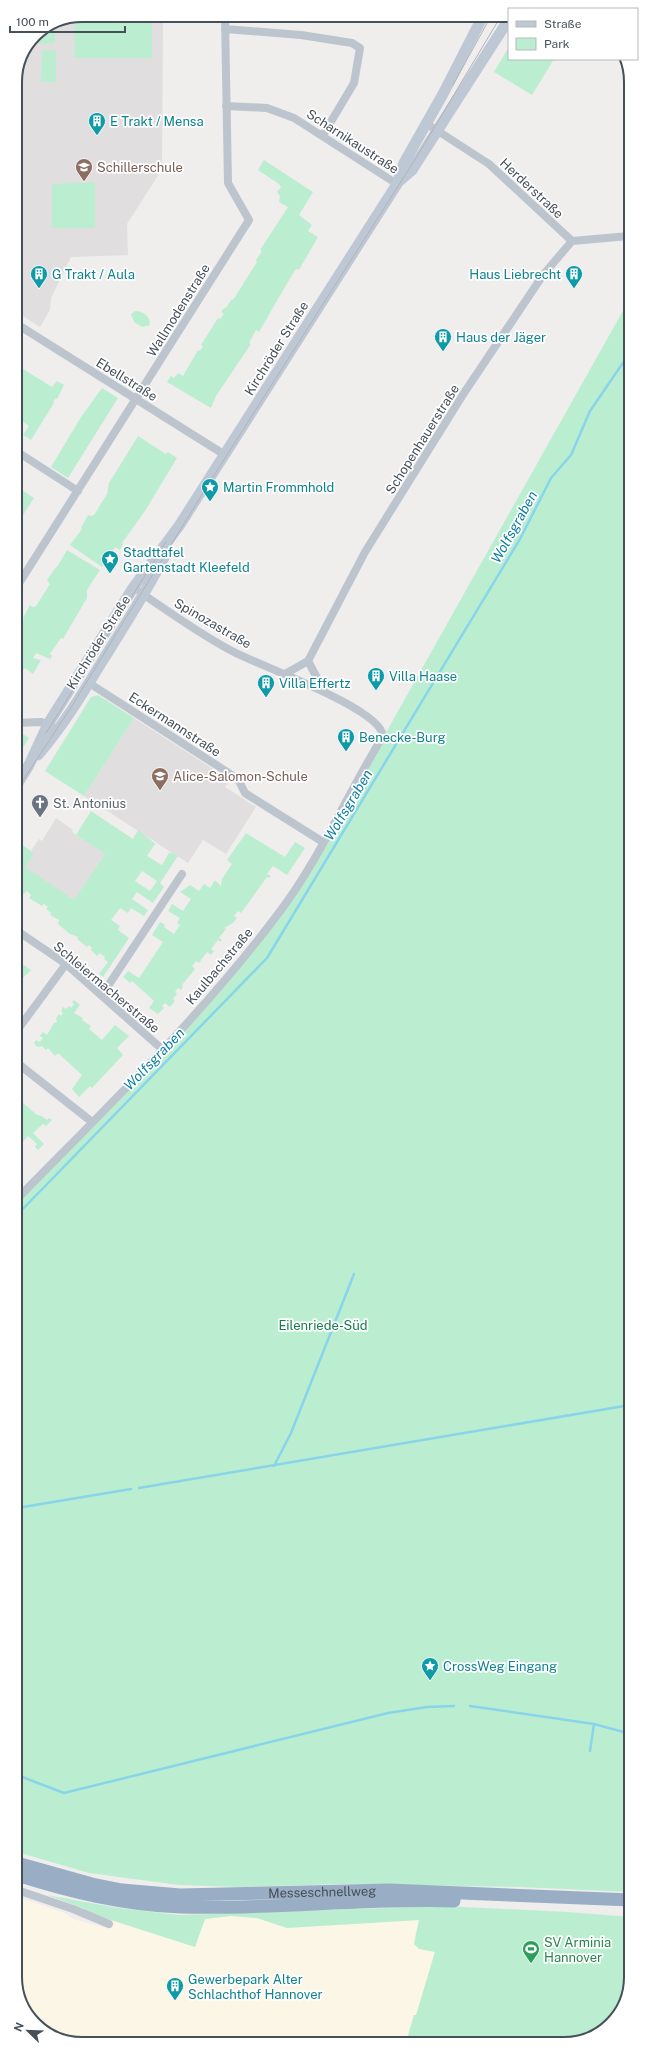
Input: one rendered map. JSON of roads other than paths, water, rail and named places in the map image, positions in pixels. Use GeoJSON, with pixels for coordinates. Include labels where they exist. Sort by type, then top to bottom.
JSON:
{"type":"FeatureCollection","features":[{"type":"Feature","properties":{"kind":"highway","name":"Messeschnellweg"},"geometry":{"type":"LineString","coordinates":[[22,1865],[42,1877],[89,1896],[180,1907],[397,1900],[624,1909]]}},
{"type":"Feature","properties":{"kind":"highway","name":"Messeschnellweg"},"geometry":{"type":"LineString","coordinates":[[22,1876],[42,1877],[122,1890],[180,1895],[389,1890],[624,1900]]}},
{"type":"Feature","properties":{"kind":"main road","name":"Kirchröder Straße"},"geometry":{"type":"LineString","coordinates":[[29,765],[59,730],[89,683],[179,526],[397,184],[404,163],[427,124],[480,22]]}},
{"type":"Feature","properties":{"kind":"main road","name":"Kirchröder Straße"},"geometry":{"type":"LineString","coordinates":[[397,184],[412,170],[507,22]]}},
{"type":"Feature","properties":{"kind":"main road"},"geometry":{"type":"LineString","coordinates":[[453,74],[458,84],[467,84]]}},
{"type":"Feature","properties":{"kind":"main road","name":"Kirchröder Straße"},"geometry":{"type":"LineString","coordinates":[[22,776],[29,765],[48,724],[133,588],[179,526]]}},
{"type":"Feature","properties":{"kind":"street","name":"Wallmodenstraße"},"geometry":{"type":"LineString","coordinates":[[22,573],[78,491],[249,220],[228,183],[225,22]]}},
{"type":"Feature","properties":{"kind":"street"},"geometry":{"type":"LineString","coordinates":[[225,29],[300,35],[352,43],[360,48],[354,83],[323,135]]}},
{"type":"Feature","properties":{"kind":"street","name":"Scharnikaustraße"},"geometry":{"type":"LineString","coordinates":[[226,106],[267,108],[294,118],[323,135],[397,184]]}},
{"type":"Feature","properties":{"kind":"street","name":"Herderstraße"},"geometry":{"type":"LineString","coordinates":[[427,124],[489,164],[572,240]]}},
{"type":"Feature","properties":{"kind":"street"},"geometry":{"type":"LineString","coordinates":[[572,240],[624,236]]}},
{"type":"Feature","properties":{"kind":"street","name":"Schopenhauerstraße"},"geometry":{"type":"LineString","coordinates":[[308,661],[365,552],[460,400],[543,275],[572,240]]}},
{"type":"Feature","properties":{"kind":"street","name":"Ebellstraße"},"geometry":{"type":"LineString","coordinates":[[22,327],[225,455]]}},
{"type":"Feature","properties":{"kind":"street"},"geometry":{"type":"LineString","coordinates":[[22,456],[78,491]]}},
{"type":"Feature","properties":{"kind":"street","name":"Spinozastraße"},"geometry":{"type":"LineString","coordinates":[[140,592],[232,651],[324,691],[367,716],[383,733]]}},
{"type":"Feature","properties":{"kind":"street"},"geometry":{"type":"LineString","coordinates":[[285,674],[308,661],[324,691]]}},
{"type":"Feature","properties":{"kind":"street","name":"Eckermannstraße"},"geometry":{"type":"LineString","coordinates":[[89,683],[238,779],[245,794],[323,842]]}},
{"type":"Feature","properties":{"kind":"street"},"geometry":{"type":"LineString","coordinates":[[22,723],[41,722],[59,730]]}},
{"type":"Feature","properties":{"kind":"street","name":"Kaulbachstraße"},"geometry":{"type":"LineString","coordinates":[[22,1194],[163,1050],[225,980],[281,909],[323,842],[383,733]]}},
{"type":"Feature","properties":{"kind":"street"},"geometry":{"type":"LineString","coordinates":[[102,995],[182,874]]}},
{"type":"Feature","properties":{"kind":"street","name":"Schleiermacherstraße"},"geometry":{"type":"LineString","coordinates":[[22,934],[66,964],[163,1050]]}},
{"type":"Feature","properties":{"kind":"street"},"geometry":{"type":"LineString","coordinates":[[22,1024],[66,964]]}},
{"type":"Feature","properties":{"kind":"street"},"geometry":{"type":"LineString","coordinates":[[22,1067],[92,1122]]}},
{"type":"Feature","properties":{"kind":"street"},"geometry":{"type":"LineString","coordinates":[[22,1892],[66,1906],[109,1924]]}},
{"type":"Feature","properties":{"kind":"waterway","name":"Wolfsgraben"},"geometry":{"type":"LineString","coordinates":[[22,1210],[267,958],[520,539],[551,478],[571,455],[590,411],[624,361]]}},
{"type":"Feature","properties":{"kind":"waterway"},"geometry":{"type":"LineString","coordinates":[[274,1466],[291,1433],[354,1274]]}},
{"type":"Feature","properties":{"kind":"waterway"},"geometry":{"type":"LineString","coordinates":[[139,1488],[624,1406]]}},
{"type":"Feature","properties":{"kind":"waterway"},"geometry":{"type":"LineString","coordinates":[[22,1507],[131,1489]]}},
{"type":"Feature","properties":{"kind":"waterway"},"geometry":{"type":"LineString","coordinates":[[22,1777],[64,1793],[388,1713],[427,1707],[454,1706]]}},
{"type":"Feature","properties":{"kind":"waterway"},"geometry":{"type":"LineString","coordinates":[[470,1706],[594,1724],[624,1732]]}},
{"type":"Feature","properties":{"kind":"waterway"},"geometry":{"type":"LineString","coordinates":[[590,1751],[594,1724]]}},
{"type":"Feature","properties":{"kind":"tram line"},"geometry":{"type":"LineString","coordinates":[[453,85],[488,22]]}},
{"type":"Feature","properties":{"kind":"tram line"},"geometry":{"type":"LineString","coordinates":[[22,782],[70,709],[206,488],[416,158],[497,22]]}},
{"type":"Feature","properties":{"kind":"tram line"},"geometry":{"type":"LineString","coordinates":[[46,733],[166,542]]}},
{"type":"Feature","properties":{"kind":"place","name":"E Trakt / Mensa"},"geometry":{"type":"Point","coordinates":[97,136]}},
{"type":"Feature","properties":{"kind":"place","name":"Schillerschule"},"geometry":{"type":"Point","coordinates":[84,182]}},
{"type":"Feature","properties":{"kind":"place","name":"G Trakt / Aula"},"geometry":{"type":"Point","coordinates":[39,289]}},
{"type":"Feature","properties":{"kind":"place","name":"Haus Liebrecht"},"geometry":{"type":"Point","coordinates":[574,289]}},
{"type":"Feature","properties":{"kind":"place","name":"Haus der Jäger"},"geometry":{"type":"Point","coordinates":[443,352]}},
{"type":"Feature","properties":{"kind":"place","name":"Martin Frommhold"},"geometry":{"type":"Point","coordinates":[210,502]}},
{"type":"Feature","properties":{"kind":"place","name":"Stadttafel Gartenstadt Kleefeld"},"geometry":{"type":"Point","coordinates":[110,574]}},
{"type":"Feature","properties":{"kind":"place","name":"Villa Haase"},"geometry":{"type":"Point","coordinates":[376,691]}},
{"type":"Feature","properties":{"kind":"place","name":"Villa Effertz"},"geometry":{"type":"Point","coordinates":[266,698]}},
{"type":"Feature","properties":{"kind":"place","name":"Benecke-Burg"},"geometry":{"type":"Point","coordinates":[346,752]}},
{"type":"Feature","properties":{"kind":"place","name":"Alice-Salomon-Schule"},"geometry":{"type":"Point","coordinates":[160,791]}},
{"type":"Feature","properties":{"kind":"place","name":"St. Antonius"},"geometry":{"type":"Point","coordinates":[40,818]}},
{"type":"Feature","properties":{"kind":"place","name":"CrossWeg Eingang"},"geometry":{"type":"Point","coordinates":[430,1681]}},
{"type":"Feature","properties":{"kind":"place","name":"SV Arminia Hannover"},"geometry":{"type":"Point","coordinates":[531,1964]}},
{"type":"Feature","properties":{"kind":"place","name":"Gewerbepark Alter Schlachthof Hannover"},"geometry":{"type":"Point","coordinates":[175,2001]}},
{"type":"Feature","properties":{"kind":"park label","name":"Eilenriede-Süd"},"geometry":{"type":"Point","coordinates":[323,1325]}}]}
